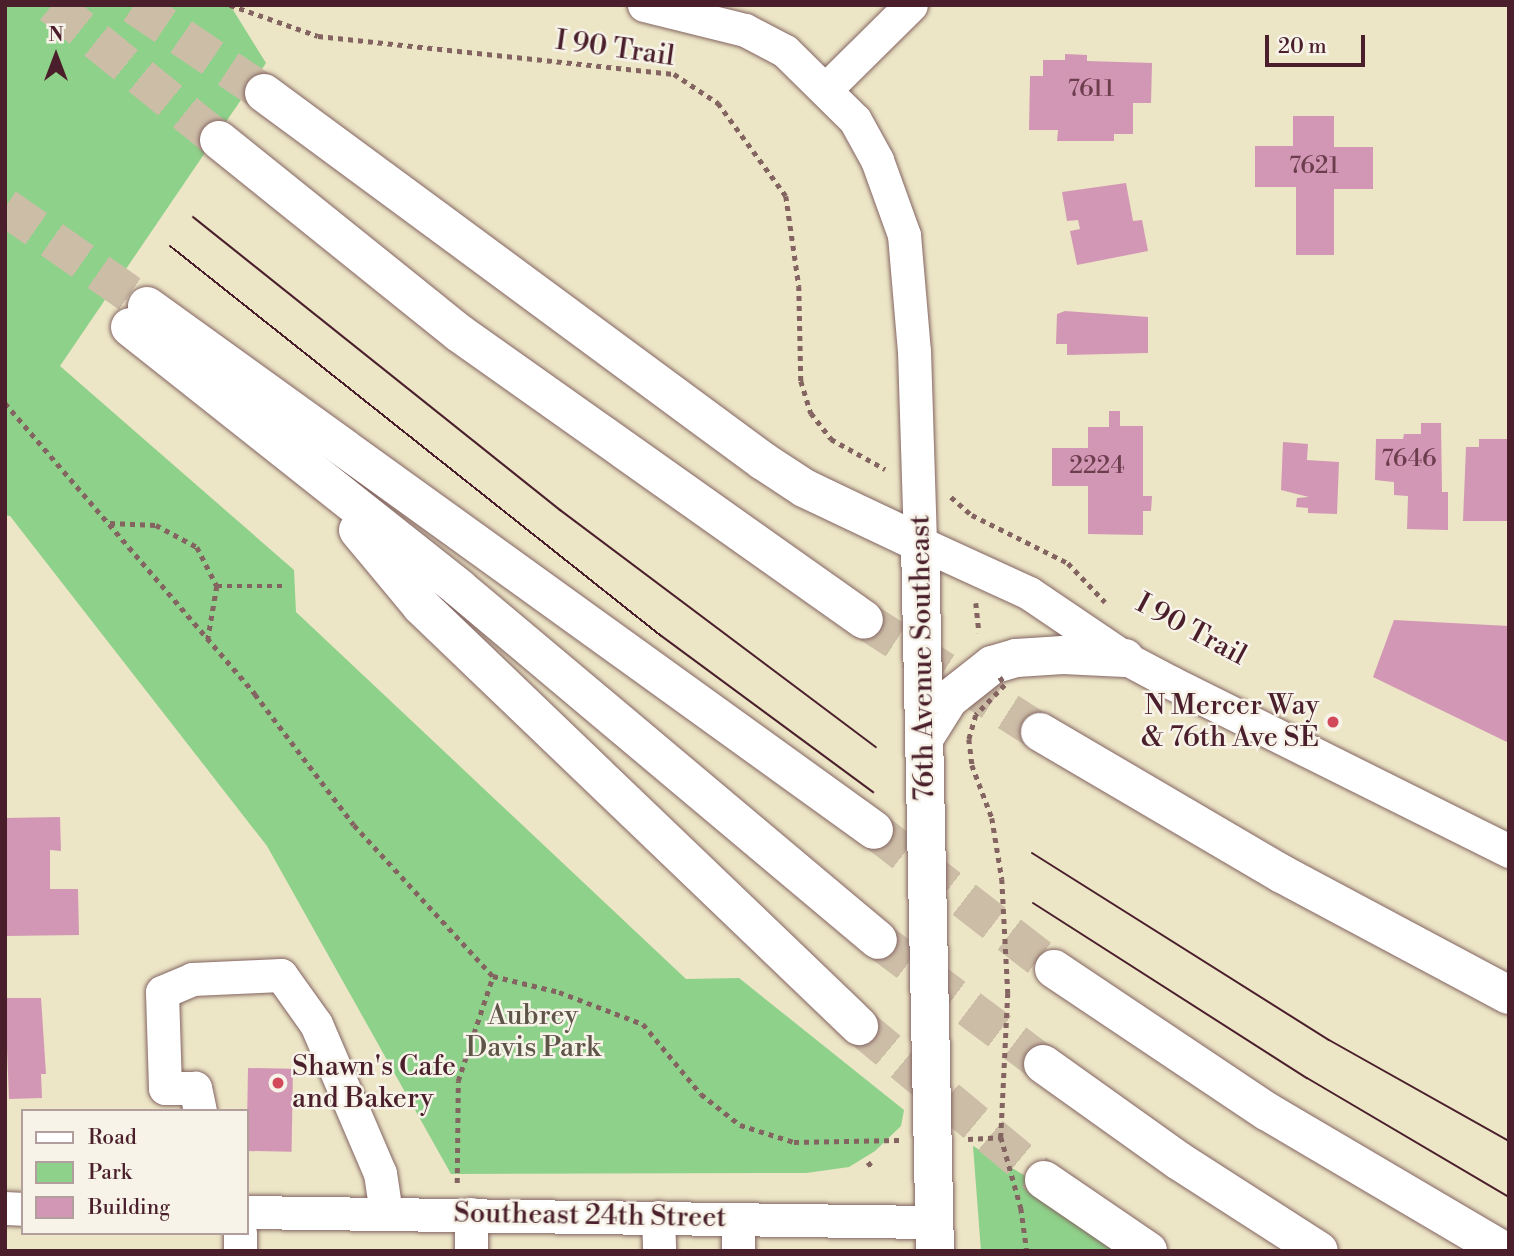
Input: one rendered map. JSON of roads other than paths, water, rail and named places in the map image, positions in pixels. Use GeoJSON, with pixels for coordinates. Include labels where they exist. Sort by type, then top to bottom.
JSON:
{"type":"FeatureCollection","features":[{"type":"Feature","properties":{"kind":"main road"},"geometry":{"type":"LineString","coordinates":[[264,93],[763,461],[804,488],[920,543]]}},
{"type":"Feature","properties":{"kind":"main road"},"geometry":{"type":"LineString","coordinates":[[219,140],[459,333],[863,620]]}},
{"type":"Feature","properties":{"kind":"main road"},"geometry":{"type":"LineString","coordinates":[[874,830],[139,317],[315,477],[459,588],[878,940]]}},
{"type":"Feature","properties":{"kind":"main road"},"geometry":{"type":"LineString","coordinates":[[315,477],[421,607],[859,1026]]}},
{"type":"Feature","properties":{"kind":"main road","name":"76th Avenue Southeast"},"geometry":{"type":"LineString","coordinates":[[920,543],[934,1236]]}},
{"type":"Feature","properties":{"kind":"main road"},"geometry":{"type":"LineString","coordinates":[[925,737],[949,699],[992,665],[1016,658],[1063,654],[1125,658]]}},
{"type":"Feature","properties":{"kind":"main road"},"geometry":{"type":"LineString","coordinates":[[1040,732],[1282,874],[1509,995]]}},
{"type":"Feature","properties":{"kind":"main road"},"geometry":{"type":"LineString","coordinates":[[1054,969],[1268,1112],[1504,1251]]}},
{"type":"Feature","properties":{"kind":"main road"},"geometry":{"type":"LineString","coordinates":[[1043,1065],[1179,1161],[1319,1251]]}},
{"type":"Feature","properties":{"kind":"main road"},"geometry":{"type":"LineString","coordinates":[[1032,1194],[1148,1251]]}},
{"type":"Feature","properties":{"kind":"street","name":"76th Avenue Southeast"},"geometry":{"type":"LineString","coordinates":[[644,5],[745,30],[785,51],[827,88],[855,120],[877,160],[904,235],[914,351],[920,543]]}},
{"type":"Feature","properties":{"kind":"street"},"geometry":{"type":"LineString","coordinates":[[827,88],[911,5]]}},
{"type":"Feature","properties":{"kind":"street"},"geometry":{"type":"LineString","coordinates":[[920,543],[1029,593],[1125,658],[1509,851]]}},
{"type":"Feature","properties":{"kind":"street"},"geometry":{"type":"LineString","coordinates":[[200,1109],[195,1088],[165,1088],[162,992],[192,979],[281,975],[316,1024],[380,1173],[386,1213]]}},
{"type":"Feature","properties":{"kind":"street","name":"Southeast 24th Street"},"geometry":{"type":"LineString","coordinates":[[248,1212],[658,1217],[738,1235],[934,1236]]}},
{"type":"Feature","properties":{"kind":"street"},"geometry":{"type":"LineString","coordinates":[[463,1214],[471,1251]]}},
{"type":"Feature","properties":{"kind":"street"},"geometry":{"type":"LineString","coordinates":[[658,1217],[659,1251]]}},
{"type":"Feature","properties":{"kind":"tunnel"},"geometry":{"type":"LineString","coordinates":[[52,5],[219,140]]}},
{"type":"Feature","properties":{"kind":"tunnel"},"geometry":{"type":"LineString","coordinates":[[134,5],[264,93]]}},
{"type":"Feature","properties":{"kind":"tunnel"},"geometry":{"type":"LineString","coordinates":[[5,207],[147,306]]}},
{"type":"Feature","properties":{"kind":"tunnel"},"geometry":{"type":"LineString","coordinates":[[864,620],[1040,732]]}},
{"type":"Feature","properties":{"kind":"tunnel"},"geometry":{"type":"LineString","coordinates":[[874,830],[1054,969]]}},
{"type":"Feature","properties":{"kind":"tunnel"},"geometry":{"type":"LineString","coordinates":[[878,940],[1043,1064]]}},
{"type":"Feature","properties":{"kind":"tunnel"},"geometry":{"type":"LineString","coordinates":[[859,1026],[1044,1180]]}},
{"type":"Feature","properties":{"kind":"tram line"},"geometry":{"type":"LineString","coordinates":[[193,217],[560,510],[876,747]]}},
{"type":"Feature","properties":{"kind":"tram line"},"geometry":{"type":"LineString","coordinates":[[170,246],[660,635],[873,792]]}},
{"type":"Feature","properties":{"kind":"tram line"},"geometry":{"type":"LineString","coordinates":[[1032,853],[1329,1040],[1509,1141]]}},
{"type":"Feature","properties":{"kind":"tram line"},"geometry":{"type":"LineString","coordinates":[[1033,903],[1307,1078],[1509,1197]]}},
{"type":"Feature","properties":{"kind":"place","name":"N Mercer Way & 76th Ave SE"},"geometry":{"type":"Point","coordinates":[1333,722]}},
{"type":"Feature","properties":{"kind":"place","name":"Shawn's Cafe and Bakery"},"geometry":{"type":"Point","coordinates":[278,1083]}},
{"type":"Feature","properties":{"kind":"park label","name":"Aubrey Davis Park"},"geometry":{"type":"Point","coordinates":[533,1032]}}]}
